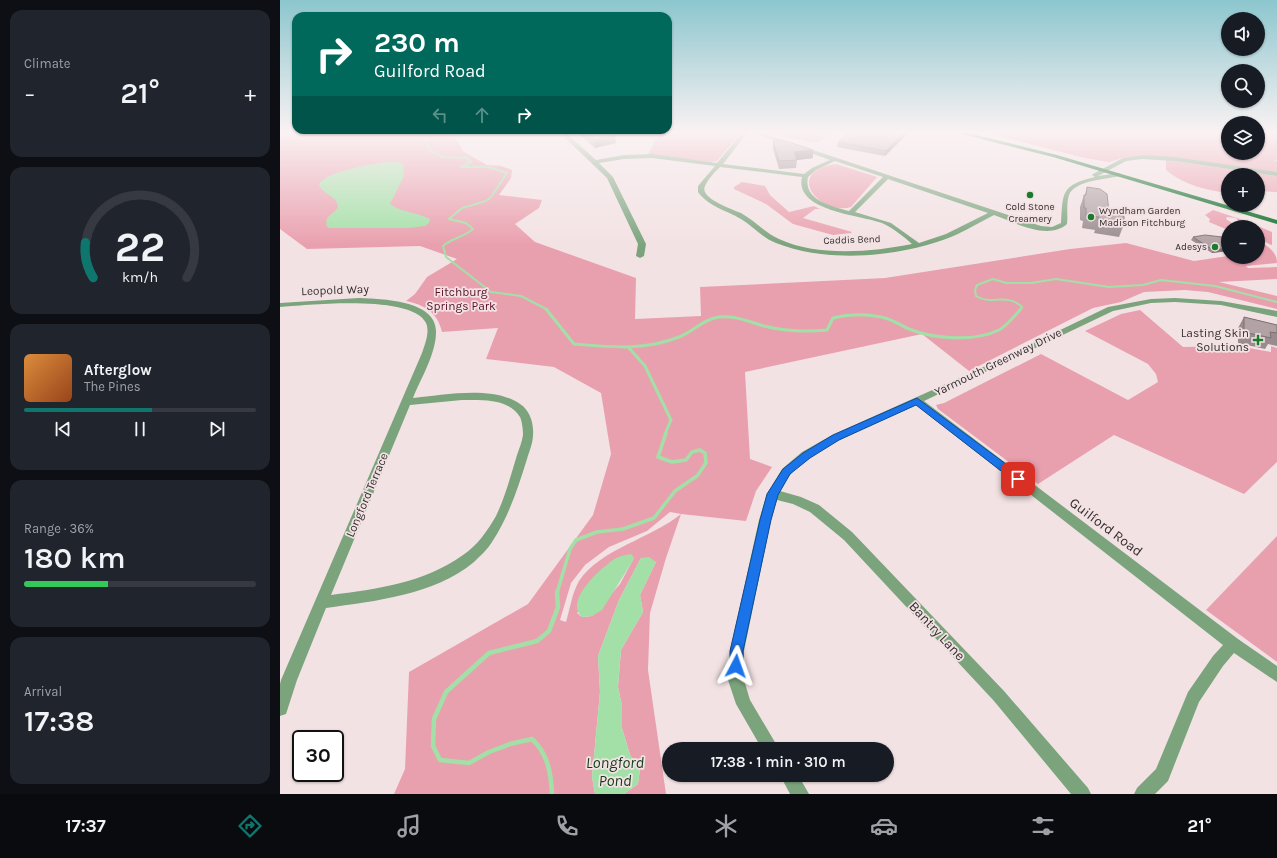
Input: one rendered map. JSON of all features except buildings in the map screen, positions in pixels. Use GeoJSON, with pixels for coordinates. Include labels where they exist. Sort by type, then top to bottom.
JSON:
{"type":"FeatureCollection","features":[{"type":"Feature","properties":{"kind":"main road"},"geometry":{"type":"LineString","coordinates":[[1103,170],[1221,202]]}},
{"type":"Feature","properties":{"kind":"main road"},"geometry":{"type":"LineString","coordinates":[[1121,170],[1221,199]]}},
{"type":"Feature","properties":{"kind":"main road"},"geometry":{"type":"LineString","coordinates":[[1251,212],[1277,226]]}},
{"type":"Feature","properties":{"kind":"main road"},"geometry":{"type":"LineString","coordinates":[[1253,212],[1277,222]]}},
{"type":"Feature","properties":{"kind":"main road"},"geometry":{"type":"LineString","coordinates":[[1262,212],[1277,215]]}},
{"type":"Feature","properties":{"kind":"street"},"geometry":{"type":"LineString","coordinates":[[603,170],[610,177],[642,244],[640,256]]}},
{"type":"Feature","properties":{"kind":"street","name":"Caddis Bend"},"geometry":{"type":"LineString","coordinates":[[715,170],[701,186],[701,192],[704,196],[738,214],[765,235],[782,243],[809,250],[841,253],[918,245],[958,231],[992,213]]}},
{"type":"Feature","properties":{"kind":"street"},"geometry":{"type":"LineString","coordinates":[[759,170],[805,176]]}},
{"type":"Feature","properties":{"kind":"street"},"geometry":{"type":"LineString","coordinates":[[813,170],[805,176],[803,188],[810,197],[825,206],[884,221],[918,245]]}},
{"type":"Feature","properties":{"kind":"street"},"geometry":{"type":"LineString","coordinates":[[864,170],[1034,227],[1058,228],[1064,224],[1066,195],[1069,191],[1103,170]]}},
{"type":"Feature","properties":{"kind":"street"},"geometry":{"type":"LineString","coordinates":[[1248,170],[1277,174]]}},
{"type":"Feature","properties":{"kind":"street"},"geometry":{"type":"LineString","coordinates":[[1090,179],[1119,175]]}},
{"type":"Feature","properties":{"kind":"street"},"geometry":{"type":"LineString","coordinates":[[851,212],[876,186],[887,178]]}},
{"type":"Feature","properties":{"kind":"street","name":"Leopold Way"},"geometry":{"type":"LineString","coordinates":[[280,305],[367,301],[391,303]]}},
{"type":"Feature","properties":{"kind":"street","name":"Yarmouth Greenway Drive"},"geometry":{"type":"LineString","coordinates":[[767,742],[744,704],[736,680],[737,651],[765,520],[773,494],[786,472],[817,449],[836,438],[980,372],[1094,316],[1128,304],[1151,301],[1196,301],[1250,308],[1277,314]]}},
{"type":"Feature","properties":{"kind":"street","name":"Longford Terrace"},"geometry":{"type":"LineString","coordinates":[[280,708],[289,680],[408,402],[427,353],[431,337],[431,326],[429,320],[415,309],[391,303]]}},
{"type":"Feature","properties":{"kind":"street"},"geometry":{"type":"LineString","coordinates":[[321,603],[403,589],[437,578],[458,567],[478,549],[490,536],[501,517],[528,436],[528,423],[522,410],[505,400],[481,396],[408,402]]}},
{"type":"Feature","properties":{"kind":"street","name":"Guilford Road"},"geometry":{"type":"LineString","coordinates":[[917,401],[1233,644],[1277,675]]}},
{"type":"Feature","properties":{"kind":"street","name":"Bantry Lane"},"geometry":{"type":"LineString","coordinates":[[773,494],[813,506],[822,512],[848,536],[999,696],[1082,794]]}},
{"type":"Feature","properties":{"kind":"street"},"geometry":{"type":"LineString","coordinates":[[1143,794],[1162,775],[1192,697],[1218,661],[1233,644]]}},
{"type":"Feature","properties":{"kind":"street"},"geometry":{"type":"LineString","coordinates":[[792,782],[800,794]]}},
{"type":"Feature","properties":{"kind":"green space","name":"Fitchburg Springs Park"},"geometry":{"type":"Polygon","coordinates":[[[280,170],[512,170],[511,178],[499,195],[542,200],[539,208],[515,224],[535,242],[636,278],[635,319],[701,316],[700,287],[885,278],[1070,249],[1126,243],[1194,261],[1221,257],[1221,264],[1265,264],[1265,245],[1275,255],[1277,263],[1246,266],[1248,268],[1277,267],[1277,279],[1219,282],[1277,296],[1277,309],[1208,292],[1185,290],[1144,292],[1121,302],[1093,308],[969,371],[922,334],[745,372],[750,459],[772,467],[756,491],[746,521],[681,514],[650,613],[648,670],[662,766],[662,782],[664,782],[666,794],[624,794],[638,784],[640,769],[630,755],[622,728],[622,706],[618,687],[621,650],[643,612],[640,595],[656,562],[641,558],[619,600],[598,656],[600,692],[592,777],[595,794],[394,794],[405,769],[409,672],[528,604],[593,515],[611,454],[601,393],[554,367],[486,359],[498,328],[442,332],[440,325],[430,311],[419,305],[406,301],[415,294],[427,277],[457,259],[420,246],[307,249],[280,229],[280,170]],[[670,512],[647,531],[609,547],[585,565],[571,583],[560,620],[566,622],[579,581],[588,570],[613,552],[681,514],[670,512]],[[634,558],[577,613],[582,617],[592,616],[620,584],[634,558]]]}},
{"type":"Feature","properties":{"kind":"green space"},"geometry":{"type":"Polygon","coordinates":[[[817,170],[855,170],[877,177],[851,207],[839,208],[828,205],[818,199],[812,192],[809,183],[811,175],[817,170]]]}},
{"type":"Feature","properties":{"kind":"green space"},"geometry":{"type":"Polygon","coordinates":[[[1166,170],[1221,170],[1221,192],[1195,186],[1180,180],[1166,170]]]}},
{"type":"Feature","properties":{"kind":"green space"},"geometry":{"type":"Polygon","coordinates":[[[1265,170],[1265,170],[1277,170],[1277,172],[1265,170]]]}},
{"type":"Feature","properties":{"kind":"green space"},"geometry":{"type":"Polygon","coordinates":[[[1265,174],[1277,176],[1277,192],[1265,191],[1265,174]]]}},
{"type":"Feature","properties":{"kind":"green space"},"geometry":{"type":"Polygon","coordinates":[[[742,182],[765,186],[770,195],[789,212],[814,206],[820,209],[815,209],[803,218],[852,232],[833,235],[793,224],[766,204],[734,189],[734,187],[742,182]]]}},
{"type":"Feature","properties":{"kind":"green space"},"geometry":{"type":"Polygon","coordinates":[[[1213,210],[1243,220],[1227,217],[1226,219],[1228,220],[1221,220],[1221,227],[1209,222],[1210,219],[1205,215],[1213,210]]]}},
{"type":"Feature","properties":{"kind":"green space"},"geometry":{"type":"Polygon","coordinates":[[[1265,229],[1272,232],[1272,245],[1265,241],[1265,229]]]}},
{"type":"Feature","properties":{"kind":"green space"},"geometry":{"type":"Polygon","coordinates":[[[1140,310],[1183,347],[1238,346],[1271,352],[1271,346],[1277,348],[1277,462],[1244,494],[1114,435],[1038,484],[938,409],[936,405],[944,403],[1041,354],[1128,400],[1158,382],[1156,374],[1148,364],[1085,331],[1121,314],[1140,310]]]}},
{"type":"Feature","properties":{"kind":"green space"},"geometry":{"type":"Polygon","coordinates":[[[1277,536],[1277,662],[1206,610],[1277,536]]]}},
{"type":"Feature","properties":{"kind":"water"},"geometry":{"type":"Polygon","coordinates":[[[347,170],[404,170],[403,178],[390,204],[399,209],[430,219],[429,223],[425,226],[408,228],[328,228],[326,224],[327,218],[338,208],[335,200],[323,191],[319,184],[331,175],[347,170]]]}},
{"type":"Feature","properties":{"kind":"water"},"geometry":{"type":"Polygon","coordinates":[[[631,554],[634,558],[632,562],[602,610],[592,616],[582,617],[578,610],[578,602],[581,593],[587,585],[602,569],[616,558],[631,554]]]}},
{"type":"Feature","properties":{"kind":"water","name":"Longford Pond"},"geometry":{"type":"Polygon","coordinates":[[[649,557],[656,562],[640,595],[643,612],[621,650],[618,687],[622,706],[622,728],[630,755],[640,769],[638,784],[624,794],[595,794],[592,777],[600,692],[598,656],[619,600],[641,558],[649,557]]]}},
{"type":"Feature","properties":{"kind":"waterway"},"geometry":{"type":"LineString","coordinates":[[498,170],[507,173],[491,197],[486,201],[462,208],[449,219],[466,223],[473,229],[443,246],[446,257],[491,292],[521,296],[548,310]]}},
{"type":"Feature","properties":{"kind":"waterway"},"geometry":{"type":"LineString","coordinates":[[1020,310],[1022,307],[1010,300],[988,300],[976,296],[975,290],[977,285],[993,279],[1006,283],[1031,283],[1056,279],[1109,287],[1143,285],[1161,280],[1215,286],[1277,302]]}},
{"type":"Feature","properties":{"kind":"waterway"},"geometry":{"type":"LineString","coordinates":[[546,309],[574,344],[627,347],[653,344],[679,337],[708,320],[719,317],[736,318],[779,329],[811,331],[827,330],[833,318],[851,315],[869,315],[885,318],[909,329],[930,335],[966,338],[989,334],[999,330],[1021,309]]}},
{"type":"Feature","properties":{"kind":"waterway"},"geometry":{"type":"LineString","coordinates":[[629,348],[645,366],[671,420],[665,434]]}},
{"type":"Feature","properties":{"kind":"waterway"},"geometry":{"type":"LineString","coordinates":[[557,593],[570,549],[576,540],[597,532],[623,529],[654,518],[675,491],[697,476],[706,463],[705,453],[700,450],[692,452],[686,460],[672,462],[658,457],[666,433]]}},
{"type":"Feature","properties":{"kind":"waterway"},"geometry":{"type":"LineString","coordinates":[[552,794],[548,764],[542,751],[532,739],[510,744],[489,752],[469,763],[440,760],[433,746],[434,719],[446,692],[489,653],[537,641],[549,631],[558,607],[557,593]]}},
{"type":"Feature","properties":{"kind":"place","name":"Cold Stone Creamery"},"geometry":{"type":"Point","coordinates":[1030,195]}},
{"type":"Feature","properties":{"kind":"place","name":"Wyndham Garden Madison Fitchburg"},"geometry":{"type":"Point","coordinates":[1091,217]}},
{"type":"Feature","properties":{"kind":"place","name":"Adesys"},"geometry":{"type":"Point","coordinates":[1215,247]}},
{"type":"Feature","properties":{"kind":"place","name":"Lasting Skin Solutions"},"geometry":{"type":"Point","coordinates":[1258,340]}},
{"type":"Feature","properties":{"kind":"route"},"geometry":{"type":"LineString","coordinates":[[736,666],[737,651],[765,520],[773,494],[786,472],[806,455],[827,442],[917,401],[1018,479]]}}]}
